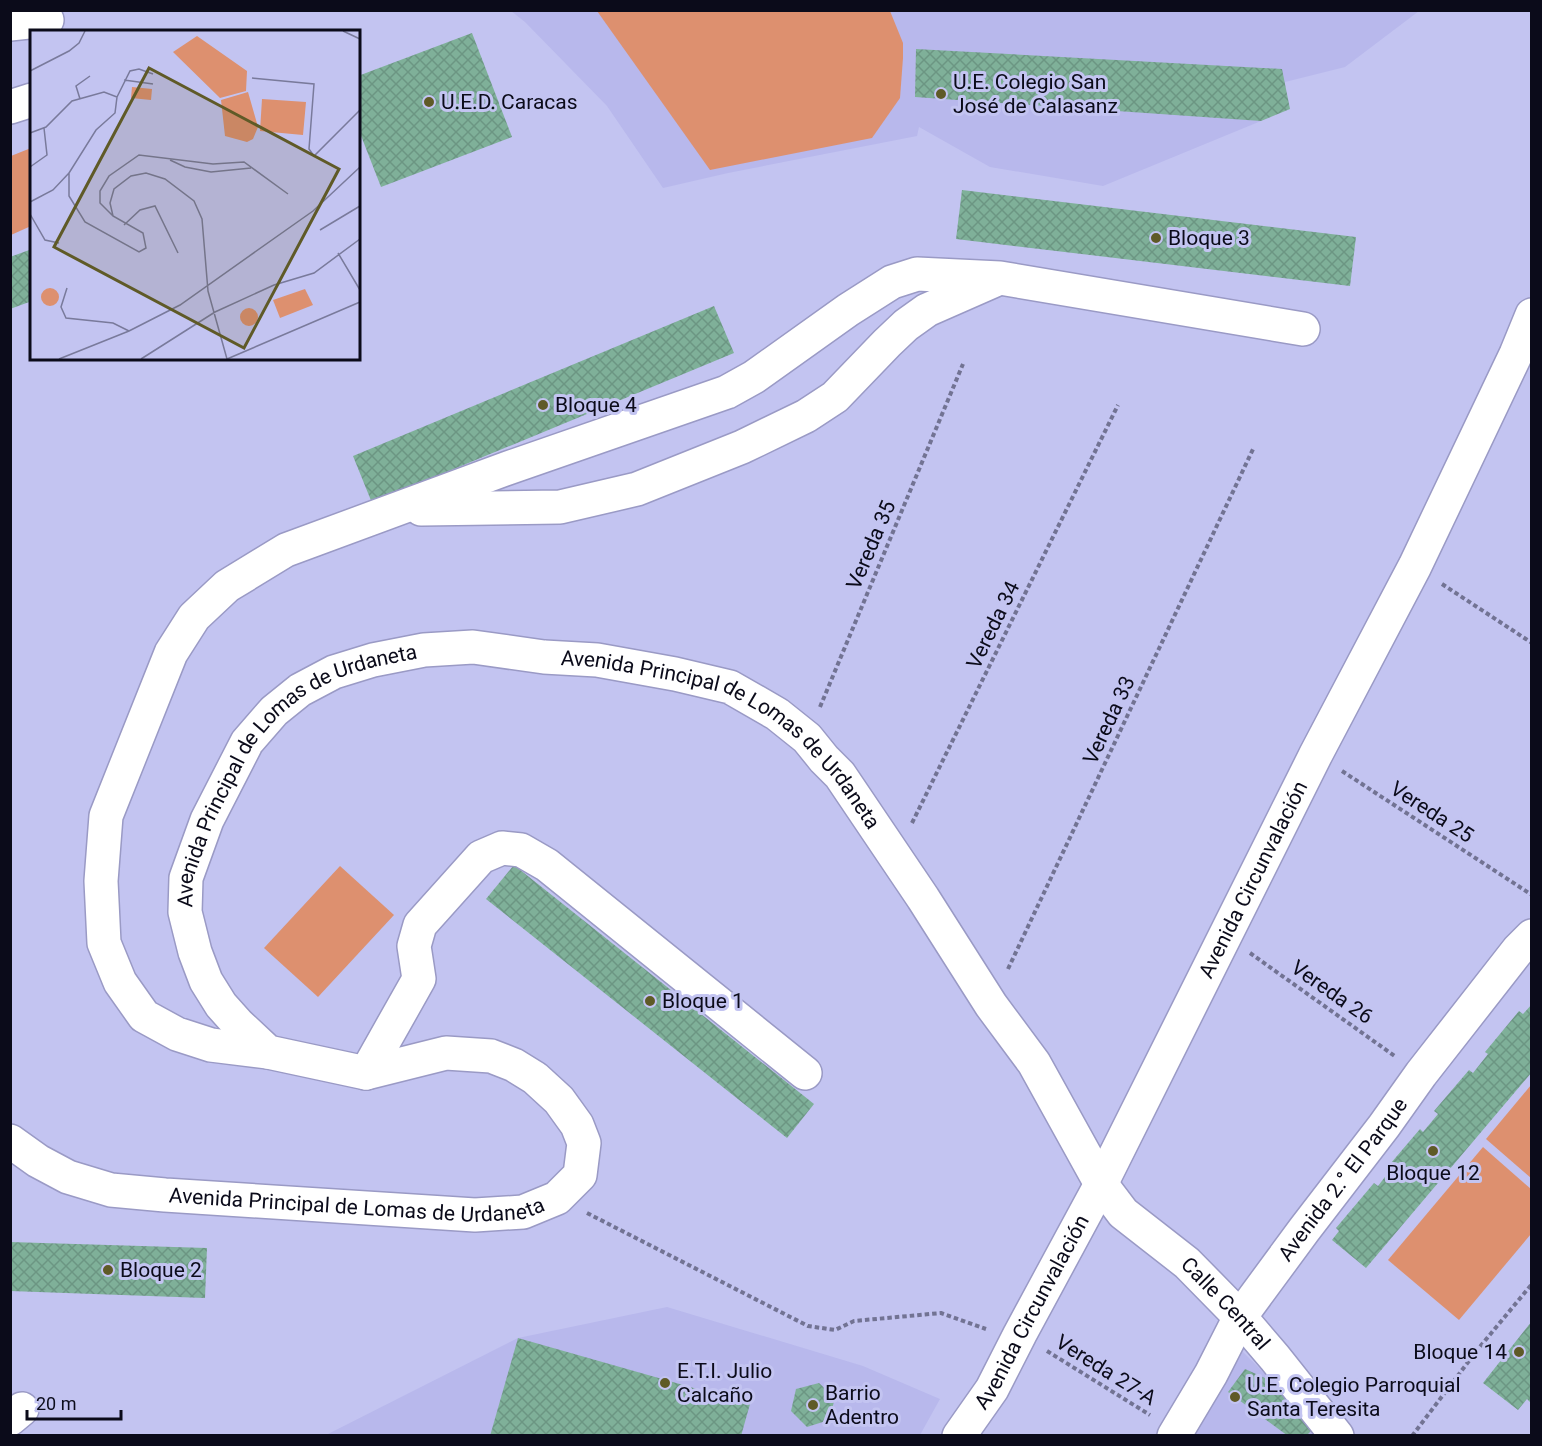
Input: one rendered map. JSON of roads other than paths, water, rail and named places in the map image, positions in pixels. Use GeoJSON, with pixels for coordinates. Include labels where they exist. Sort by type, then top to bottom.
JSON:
{"type":"FeatureCollection","features":[{"type":"Feature","properties":{"kind":"street"},"geometry":{"type":"LineString","coordinates":[[10,24],[47,20]]}},
{"type":"Feature","properties":{"kind":"street"},"geometry":{"type":"LineString","coordinates":[[10,107],[30,101]]}},
{"type":"Feature","properties":{"kind":"street"},"geometry":{"type":"LineString","coordinates":[[268,1052],[211,1045],[177,1034],[144,1017],[120,981],[104,943],[101,881],[106,816],[171,654],[194,617],[227,586],[286,550],[519,464],[726,392],[754,377],[848,310],[892,282],[917,274],[1000,278],[1303,329]]}},
{"type":"Feature","properties":{"kind":"street"},"geometry":{"type":"LineString","coordinates":[[397,509],[560,507],[638,489],[742,447],[806,416],[835,397],[906,325],[927,310],[1000,278]]}},
{"type":"Feature","properties":{"kind":"street","name":"Avenida Circunvalación"},"geometry":{"type":"LineString","coordinates":[[959,1436],[992,1389],[1101,1184],[1316,754],[1415,566],[1516,354],[1532,315]]}},
{"type":"Feature","properties":{"kind":"street","name":"Avenida Principal de Lomas de Urdaneta"},"geometry":{"type":"LineString","coordinates":[[10,1141],[68,1177],[111,1190],[475,1215],[523,1212],[557,1198],[580,1175],[584,1143],[577,1125],[559,1100],[535,1078],[514,1065],[490,1056],[446,1053],[366,1072],[268,1052],[221,1005],[206,981],[195,952],[185,912],[186,878],[207,820],[247,742],[274,711],[300,690],[334,672],[373,660],[424,650],[473,647],[544,657],[597,660],[730,687],[777,714],[807,738],[840,775],[923,898],[991,1005],[1034,1063],[1101,1184]]}},
{"type":"Feature","properties":{"kind":"street"},"geometry":{"type":"LineString","coordinates":[[366,1072],[419,979],[414,946],[420,925],[481,857],[502,848],[521,850],[547,865],[805,1073]]}},
{"type":"Feature","properties":{"kind":"street","name":"Avenida 2.° El Parque"},"geometry":{"type":"LineString","coordinates":[[1175,1433],[1211,1374],[1240,1317],[1421,1074],[1532,936]]}},
{"type":"Feature","properties":{"kind":"street","name":"Calle Central"},"geometry":{"type":"LineString","coordinates":[[1101,1184],[1123,1213],[1187,1263],[1240,1317],[1337,1436]]}},
{"type":"Feature","properties":{"kind":"place","name":"U.E. Colegio San José de Calasanz"},"geometry":{"type":"Point","coordinates":[941,94]}},
{"type":"Feature","properties":{"kind":"place","name":"U.E.D. Caracas"},"geometry":{"type":"Point","coordinates":[429,102]}},
{"type":"Feature","properties":{"kind":"place","name":"Bloque 3"},"geometry":{"type":"Point","coordinates":[1156,238]}},
{"type":"Feature","properties":{"kind":"place","name":"Bloque 4"},"geometry":{"type":"Point","coordinates":[543,405]}},
{"type":"Feature","properties":{"kind":"place","name":"Bloque 1"},"geometry":{"type":"Point","coordinates":[650,1001]}},
{"type":"Feature","properties":{"kind":"place","name":"Bloque 12"},"geometry":{"type":"Point","coordinates":[1433,1151]}},
{"type":"Feature","properties":{"kind":"place","name":"Bloque 2"},"geometry":{"type":"Point","coordinates":[108,1270]}},
{"type":"Feature","properties":{"kind":"place","name":"Bloque 14"},"geometry":{"type":"Point","coordinates":[1519,1352]}},
{"type":"Feature","properties":{"kind":"place","name":"E.T.I. Julio Calcaño"},"geometry":{"type":"Point","coordinates":[665,1383]}},
{"type":"Feature","properties":{"kind":"place","name":"U.E. Colegio Parroquial Santa Teresita"},"geometry":{"type":"Point","coordinates":[1235,1397]}},
{"type":"Feature","properties":{"kind":"place","name":"Barrio Adentro"},"geometry":{"type":"Point","coordinates":[813,1405]}}]}
